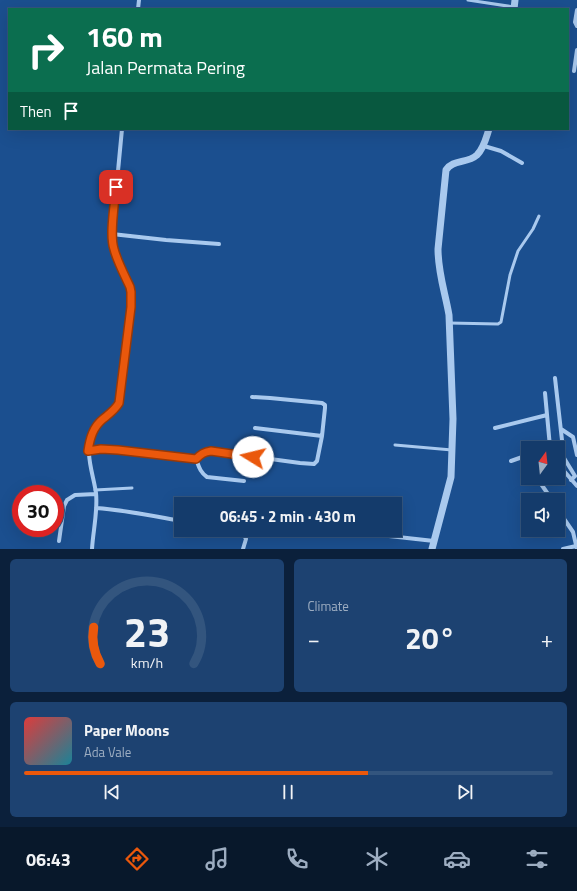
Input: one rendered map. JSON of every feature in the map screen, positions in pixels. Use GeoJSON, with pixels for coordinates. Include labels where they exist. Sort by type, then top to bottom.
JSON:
{"type":"FeatureCollection","features":[{"type":"Feature","properties":{"kind":"street"},"geometry":{"type":"LineString","coordinates":[[577,10],[575,22],[577,26]]}},
{"type":"Feature","properties":{"kind":"street"},"geometry":{"type":"LineString","coordinates":[[574,71],[577,50]]}},
{"type":"Feature","properties":{"kind":"street"},"geometry":{"type":"LineString","coordinates":[[92,549],[96,492],[88,451],[94,428],[101,420],[115,409],[119,403],[131,307],[130,287],[114,250],[112,234],[122,130]]}},
{"type":"Feature","properties":{"kind":"street"},"geometry":{"type":"LineString","coordinates":[[432,549],[451,477],[452,450],[453,419],[449,323],[438,259],[446,170],[453,163],[467,160],[477,155],[484,146],[489,130]]}},
{"type":"Feature","properties":{"kind":"street"},"geometry":{"type":"LineString","coordinates":[[484,146],[501,151],[522,163]]}},
{"type":"Feature","properties":{"kind":"street"},"geometry":{"type":"LineString","coordinates":[[112,234],[219,244]]}},
{"type":"Feature","properties":{"kind":"street"},"geometry":{"type":"LineString","coordinates":[[555,378],[564,458],[576,476],[571,480]]}},
{"type":"Feature","properties":{"kind":"street"},"geometry":{"type":"LineString","coordinates":[[545,393],[549,441]]}},
{"type":"Feature","properties":{"kind":"street"},"geometry":{"type":"LineString","coordinates":[[88,451],[101,449],[118,450],[196,459],[203,453],[211,451],[314,464],[317,461],[322,436],[325,405],[322,403],[252,397]]}},
{"type":"Feature","properties":{"kind":"street"},"geometry":{"type":"LineString","coordinates":[[495,428],[547,415]]}},
{"type":"Feature","properties":{"kind":"street"},"geometry":{"type":"LineString","coordinates":[[255,428],[322,436]]}},
{"type":"Feature","properties":{"kind":"street"},"geometry":{"type":"LineString","coordinates":[[561,429],[573,438],[577,455]]}},
{"type":"Feature","properties":{"kind":"street"},"geometry":{"type":"LineString","coordinates":[[511,461],[521,457]]}},
{"type":"Feature","properties":{"kind":"street"},"geometry":{"type":"LineString","coordinates":[[196,459],[200,470],[208,477],[244,481]]}},
{"type":"Feature","properties":{"kind":"street"},"geometry":{"type":"LineString","coordinates":[[565,473],[577,486]]}},
{"type":"Feature","properties":{"kind":"street"},"geometry":{"type":"LineString","coordinates":[[59,541],[66,500],[75,495],[96,492]]}},
{"type":"Feature","properties":{"kind":"street"},"geometry":{"type":"LineString","coordinates":[[96,508],[138,513],[174,520]]}},
{"type":"Feature","properties":{"kind":"street"},"geometry":{"type":"LineString","coordinates":[[563,549],[576,547],[573,532],[565,520]]}},
{"type":"Feature","properties":{"kind":"street"},"geometry":{"type":"LineString","coordinates":[[243,549],[246,539],[245,537]]}},
{"type":"Feature","properties":{"kind":"street"},"geometry":{"type":"LineString","coordinates":[[398,537],[434,541]]}},
{"type":"Feature","properties":{"kind":"lane"},"geometry":{"type":"LineString","coordinates":[[468,0],[515,5]]}},
{"type":"Feature","properties":{"kind":"lane"},"geometry":{"type":"LineString","coordinates":[[449,323],[498,324],[500,322],[510,275],[518,252],[533,229],[539,216]]}},
{"type":"Feature","properties":{"kind":"lane"},"geometry":{"type":"LineString","coordinates":[[395,445],[452,450]]}},
{"type":"Feature","properties":{"kind":"lane"},"geometry":{"type":"LineString","coordinates":[[96,492],[132,488]]}},
{"type":"Feature","properties":{"kind":"route"},"geometry":{"type":"LineString","coordinates":[[116,187],[112,243],[130,287],[131,307],[119,403],[115,409],[101,420],[94,428],[88,451],[101,449],[118,450],[196,459],[203,453],[211,451],[253,457]]}}]}
